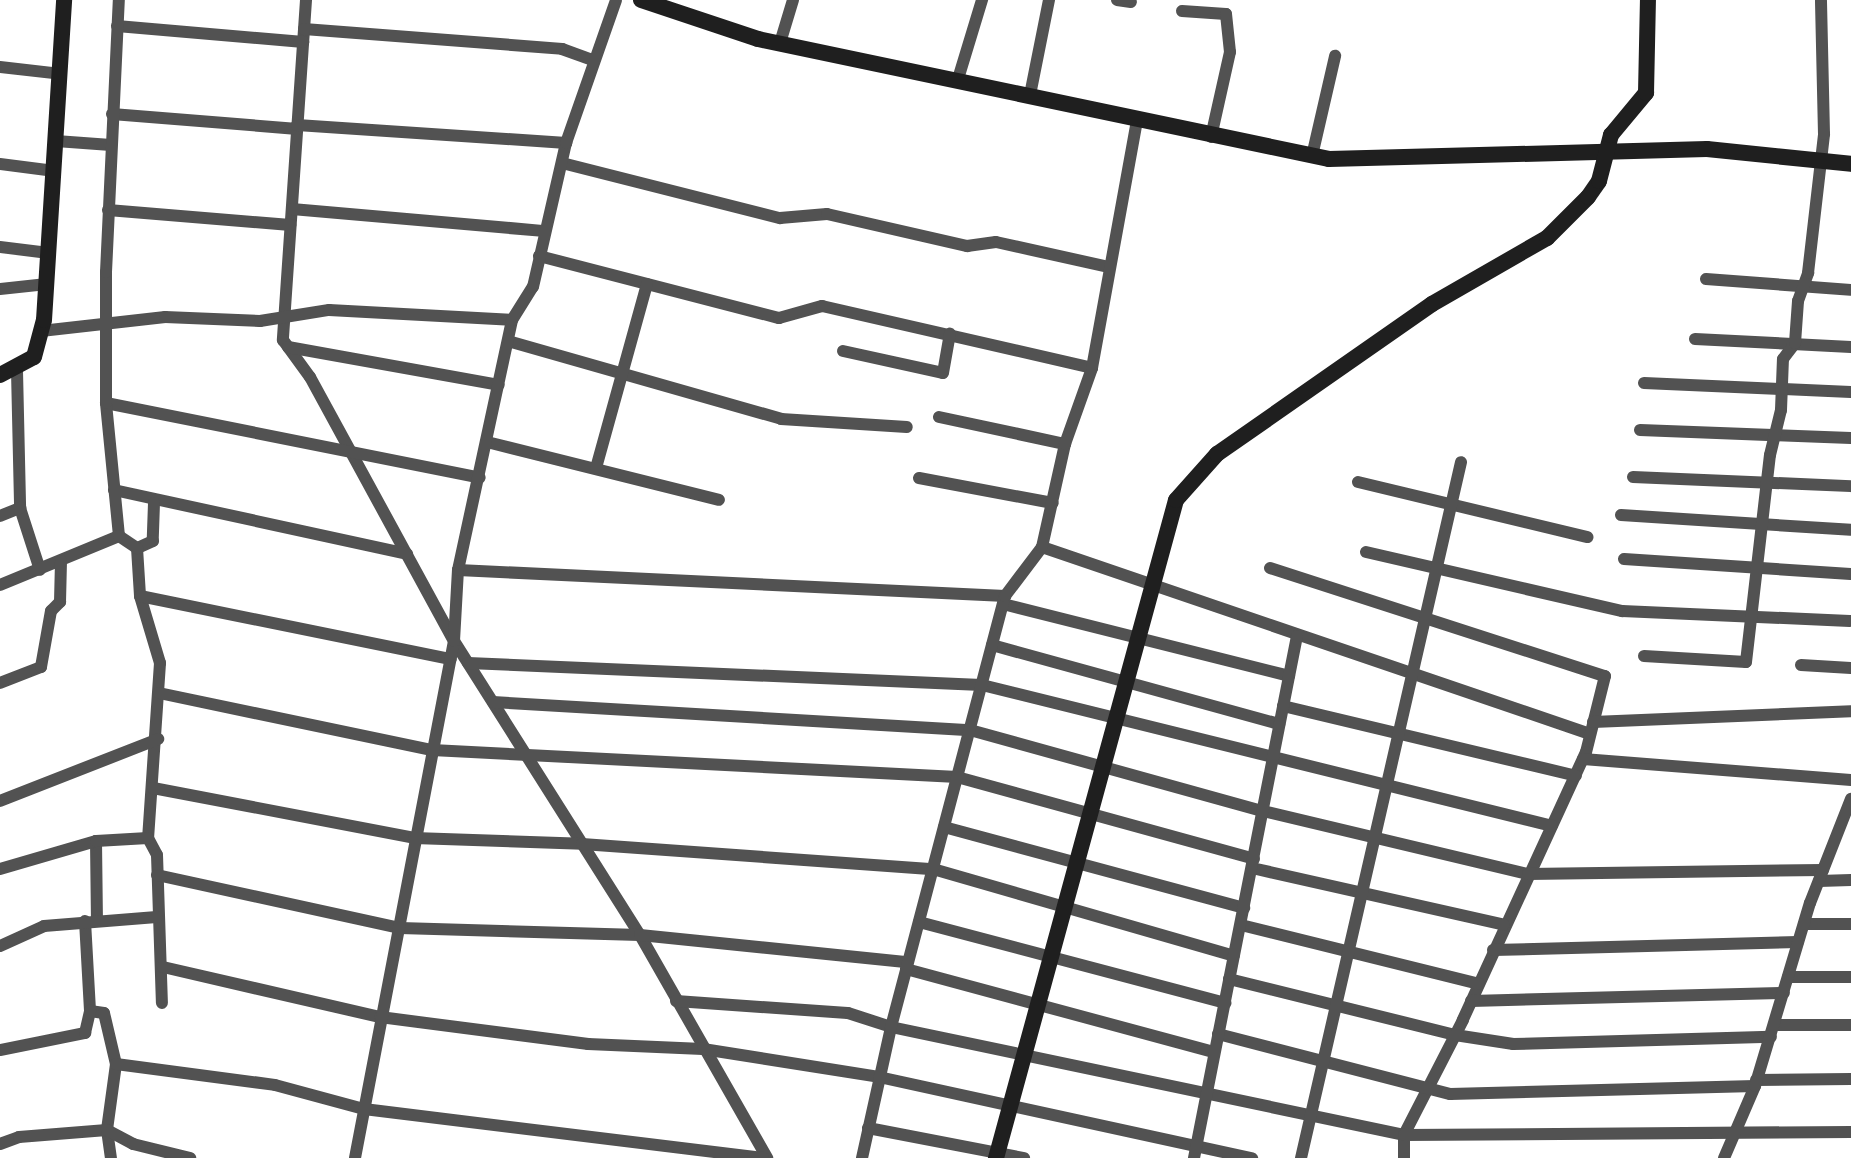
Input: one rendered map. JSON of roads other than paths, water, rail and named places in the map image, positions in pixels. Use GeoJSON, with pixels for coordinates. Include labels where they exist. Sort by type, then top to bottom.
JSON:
{"type":"FeatureCollection","features":[{"type":"Feature","properties":{"kind":"street"},"geometry":{"type":"LineString","coordinates":[[0,375],[17,371],[34,357],[41,331],[55,171],[64,0]]}},
{"type":"Feature","properties":{"kind":"street"},"geometry":{"type":"LineString","coordinates":[[119,0],[108,210],[106,325],[106,403],[119,536]]}},
{"type":"Feature","properties":{"kind":"street"},"geometry":{"type":"LineString","coordinates":[[306,0],[284,315],[288,347],[352,454],[454,641],[640,935],[765,1158]]}},
{"type":"Feature","properties":{"kind":"street"},"geometry":{"type":"LineString","coordinates":[[355,1158],[396,927],[451,659],[458,570],[512,320],[533,287],[566,143],[592,60],[616,0]]}},
{"type":"Feature","properties":{"kind":"street"},"geometry":{"type":"LineString","coordinates":[[641,0],[664,11],[780,43],[1312,156],[1602,154],[1707,149],[1851,164]]}},
{"type":"Feature","properties":{"kind":"street"},"geometry":{"type":"LineString","coordinates":[[780,43],[793,0]]}},
{"type":"Feature","properties":{"kind":"street"},"geometry":{"type":"LineString","coordinates":[[958,79],[982,0]]}},
{"type":"Feature","properties":{"kind":"street"},"geometry":{"type":"LineString","coordinates":[[1030,95],[1049,0]]}},
{"type":"Feature","properties":{"kind":"street"},"geometry":{"type":"LineString","coordinates":[[997,1155],[1008,1102],[1176,500],[1190,478],[1217,454],[1432,304],[1547,238],[1599,181],[1602,154],[1636,101],[1646,93],[1648,0]]}},
{"type":"Feature","properties":{"kind":"street"},"geometry":{"type":"LineString","coordinates":[[1644,656],[1746,662],[1782,389],[1783,359],[1795,343],[1824,134],[1821,0]]}},
{"type":"Feature","properties":{"kind":"street"},"geometry":{"type":"LineString","coordinates":[[1182,11],[1226,14],[1230,52],[1211,137]]}},
{"type":"Feature","properties":{"kind":"street"},"geometry":{"type":"LineString","coordinates":[[117,26],[562,49],[592,60]]}},
{"type":"Feature","properties":{"kind":"street"},"geometry":{"type":"LineString","coordinates":[[1312,156],[1335,56]]}},
{"type":"Feature","properties":{"kind":"street"},"geometry":{"type":"LineString","coordinates":[[0,67],[61,74]]}},
{"type":"Feature","properties":{"kind":"street"},"geometry":{"type":"LineString","coordinates":[[112,114],[566,143]]}},
{"type":"Feature","properties":{"kind":"street"},"geometry":{"type":"LineString","coordinates":[[862,1158],[891,1027],[1004,600],[1042,547],[1065,444],[1092,368],[1137,120]]}},
{"type":"Feature","properties":{"kind":"street"},"geometry":{"type":"LineString","coordinates":[[56,141],[111,145]]}},
{"type":"Feature","properties":{"kind":"street"},"geometry":{"type":"LineString","coordinates":[[562,163],[780,218],[827,214],[967,246],[996,242],[1109,267]]}},
{"type":"Feature","properties":{"kind":"street"},"geometry":{"type":"LineString","coordinates":[[0,164],[55,171]]}},
{"type":"Feature","properties":{"kind":"street"},"geometry":{"type":"LineString","coordinates":[[292,209],[545,231]]}},
{"type":"Feature","properties":{"kind":"street"},"geometry":{"type":"LineString","coordinates":[[108,210],[290,225]]}},
{"type":"Feature","properties":{"kind":"street"},"geometry":{"type":"LineString","coordinates":[[0,247],[49,253]]}},
{"type":"Feature","properties":{"kind":"street"},"geometry":{"type":"LineString","coordinates":[[539,256],[779,318],[822,306],[1092,368]]}},
{"type":"Feature","properties":{"kind":"street"},"geometry":{"type":"LineString","coordinates":[[1706,279],[1851,290]]}},
{"type":"Feature","properties":{"kind":"street"},"geometry":{"type":"LineString","coordinates":[[0,289],[47,284]]}},
{"type":"Feature","properties":{"kind":"street"},"geometry":{"type":"LineString","coordinates":[[596,468],[647,284]]}},
{"type":"Feature","properties":{"kind":"street"},"geometry":{"type":"LineString","coordinates":[[41,331],[165,317],[260,321],[329,310],[512,320]]}},
{"type":"Feature","properties":{"kind":"street"},"geometry":{"type":"LineString","coordinates":[[843,351],[943,373],[950,334]]}},
{"type":"Feature","properties":{"kind":"street"},"geometry":{"type":"LineString","coordinates":[[1695,339],[1851,347]]}},
{"type":"Feature","properties":{"kind":"street"},"geometry":{"type":"LineString","coordinates":[[508,341],[781,419],[907,427]]}},
{"type":"Feature","properties":{"kind":"street"},"geometry":{"type":"LineString","coordinates":[[288,347],[499,385]]}},
{"type":"Feature","properties":{"kind":"street"},"geometry":{"type":"LineString","coordinates":[[17,371],[20,508],[40,570]]}},
{"type":"Feature","properties":{"kind":"street"},"geometry":{"type":"LineString","coordinates":[[1644,383],[1851,392]]}},
{"type":"Feature","properties":{"kind":"street"},"geometry":{"type":"LineString","coordinates":[[106,403],[480,478]]}},
{"type":"Feature","properties":{"kind":"street"},"geometry":{"type":"LineString","coordinates":[[939,417],[1065,444]]}},
{"type":"Feature","properties":{"kind":"street"},"geometry":{"type":"LineString","coordinates":[[1640,430],[1776,432],[1851,438]]}},
{"type":"Feature","properties":{"kind":"street"},"geometry":{"type":"LineString","coordinates":[[487,442],[719,500]]}},
{"type":"Feature","properties":{"kind":"street"},"geometry":{"type":"LineString","coordinates":[[1301,1158],[1440,566],[1461,462]]}},
{"type":"Feature","properties":{"kind":"street"},"geometry":{"type":"LineString","coordinates":[[1633,477],[1768,479],[1851,486]]}},
{"type":"Feature","properties":{"kind":"street"},"geometry":{"type":"LineString","coordinates":[[919,478],[1053,503]]}},
{"type":"Feature","properties":{"kind":"street"},"geometry":{"type":"LineString","coordinates":[[1358,482],[1587,537]]}},
{"type":"Feature","properties":{"kind":"street"},"geometry":{"type":"LineString","coordinates":[[114,490],[154,503],[407,554]]}},
{"type":"Feature","properties":{"kind":"street"},"geometry":{"type":"LineString","coordinates":[[137,548],[153,541],[154,503]]}},
{"type":"Feature","properties":{"kind":"street"},"geometry":{"type":"LineString","coordinates":[[0,516],[20,508]]}},
{"type":"Feature","properties":{"kind":"street"},"geometry":{"type":"LineString","coordinates":[[1621,515],[1762,528],[1851,530]]}},
{"type":"Feature","properties":{"kind":"street"},"geometry":{"type":"LineString","coordinates":[[119,536],[137,548]]}},
{"type":"Feature","properties":{"kind":"street"},"geometry":{"type":"LineString","coordinates":[[0,585],[119,536]]}},
{"type":"Feature","properties":{"kind":"street"},"geometry":{"type":"LineString","coordinates":[[1042,547],[1412,675],[1592,728],[1851,711]]}},
{"type":"Feature","properties":{"kind":"street"},"geometry":{"type":"LineString","coordinates":[[137,548],[140,596],[160,663],[158,739],[148,838],[157,855],[162,1003]]}},
{"type":"Feature","properties":{"kind":"street"},"geometry":{"type":"LineString","coordinates":[[1366,552],[1440,566],[1622,611],[1850,621]]}},
{"type":"Feature","properties":{"kind":"street"},"geometry":{"type":"LineString","coordinates":[[1624,559],[1851,574]]}},
{"type":"Feature","properties":{"kind":"street"},"geometry":{"type":"LineString","coordinates":[[0,683],[41,667],[51,611],[60,602],[61,561]]}},
{"type":"Feature","properties":{"kind":"street"},"geometry":{"type":"LineString","coordinates":[[1270,568],[1605,676],[1576,776],[1455,1035],[1404,1135],[1404,1158]]}},
{"type":"Feature","properties":{"kind":"street"},"geometry":{"type":"LineString","coordinates":[[458,570],[1004,600],[1289,676]]}},
{"type":"Feature","properties":{"kind":"street"},"geometry":{"type":"LineString","coordinates":[[140,596],[451,659]]}},
{"type":"Feature","properties":{"kind":"street"},"geometry":{"type":"LineString","coordinates":[[1195,1152],[1297,636]]}},
{"type":"Feature","properties":{"kind":"street"},"geometry":{"type":"LineString","coordinates":[[992,645],[1127,678],[1279,724]]}},
{"type":"Feature","properties":{"kind":"street"},"geometry":{"type":"LineString","coordinates":[[468,663],[982,685],[1552,826]]}},
{"type":"Feature","properties":{"kind":"street"},"geometry":{"type":"LineString","coordinates":[[1801,665],[1851,668]]}},
{"type":"Feature","properties":{"kind":"street"},"geometry":{"type":"LineString","coordinates":[[159,693],[432,750],[957,777],[1089,813],[1253,864],[1361,893],[1504,925]]}},
{"type":"Feature","properties":{"kind":"street"},"geometry":{"type":"LineString","coordinates":[[493,702],[970,730],[1101,769],[1263,811],[1528,874],[1821,876],[1851,880]]}},
{"type":"Feature","properties":{"kind":"street"},"geometry":{"type":"LineString","coordinates":[[1283,706],[1576,776]]}},
{"type":"Feature","properties":{"kind":"street"},"geometry":{"type":"LineString","coordinates":[[0,801],[158,739]]}},
{"type":"Feature","properties":{"kind":"street"},"geometry":{"type":"LineString","coordinates":[[1583,759],[1851,780]]}},
{"type":"Feature","properties":{"kind":"street"},"geometry":{"type":"LineString","coordinates":[[153,788],[414,838],[582,844],[933,869],[1234,956]]}},
{"type":"Feature","properties":{"kind":"street"},"geometry":{"type":"LineString","coordinates":[[1724,1158],[1731,1132],[1756,1083],[1804,924],[1821,876],[1844,832],[1851,799]]}},
{"type":"Feature","properties":{"kind":"street"},"geometry":{"type":"LineString","coordinates":[[944,827],[1244,908]]}},
{"type":"Feature","properties":{"kind":"street"},"geometry":{"type":"LineString","coordinates":[[0,869],[96,841],[148,838]]}},
{"type":"Feature","properties":{"kind":"street"},"geometry":{"type":"LineString","coordinates":[[0,1050],[85,1033],[90,1011],[96,841]]}},
{"type":"Feature","properties":{"kind":"street"},"geometry":{"type":"LineString","coordinates":[[157,875],[396,927],[640,935],[907,965],[1035,1005],[1214,1052]]}},
{"type":"Feature","properties":{"kind":"street"},"geometry":{"type":"LineString","coordinates":[[0,946],[44,926],[157,917]]}},
{"type":"Feature","properties":{"kind":"street"},"geometry":{"type":"LineString","coordinates":[[919,922],[1225,1003]]}},
{"type":"Feature","properties":{"kind":"street"},"geometry":{"type":"LineString","coordinates":[[1804,924],[1851,924]]}},
{"type":"Feature","properties":{"kind":"street"},"geometry":{"type":"LineString","coordinates":[[1241,925],[1479,984]]}},
{"type":"Feature","properties":{"kind":"street"},"geometry":{"type":"LineString","coordinates":[[1493,950],[1798,942]]}},
{"type":"Feature","properties":{"kind":"street"},"geometry":{"type":"LineString","coordinates":[[163,967],[380,1017],[588,1044],[703,1049],[879,1077],[1008,1102],[1195,1152],[1252,1158]]}},
{"type":"Feature","properties":{"kind":"street"},"geometry":{"type":"LineString","coordinates":[[1788,977],[1851,977]]}},
{"type":"Feature","properties":{"kind":"street"},"geometry":{"type":"LineString","coordinates":[[1229,979],[1455,1035],[1513,1044],[1851,1025]]}},
{"type":"Feature","properties":{"kind":"street"},"geometry":{"type":"LineString","coordinates":[[1471,1001],[1784,993]]}},
{"type":"Feature","properties":{"kind":"street"},"geometry":{"type":"LineString","coordinates":[[676,1001],[848,1013],[891,1027],[1022,1052],[1309,1117],[1404,1135],[1851,1132]]}},
{"type":"Feature","properties":{"kind":"street"},"geometry":{"type":"LineString","coordinates":[[90,1011],[104,1013],[116,1064],[107,1130],[111,1158]]}},
{"type":"Feature","properties":{"kind":"street"},"geometry":{"type":"LineString","coordinates":[[1218,1034],[1450,1094],[1851,1079]]}},
{"type":"Feature","properties":{"kind":"street"},"geometry":{"type":"LineString","coordinates":[[116,1064],[275,1085],[364,1109],[765,1158]]}},
{"type":"Feature","properties":{"kind":"street"},"geometry":{"type":"LineString","coordinates":[[868,1128],[1024,1158]]}},
{"type":"Feature","properties":{"kind":"street"},"geometry":{"type":"LineString","coordinates":[[0,1144],[19,1137],[107,1130],[133,1144],[190,1158]]}}]}
